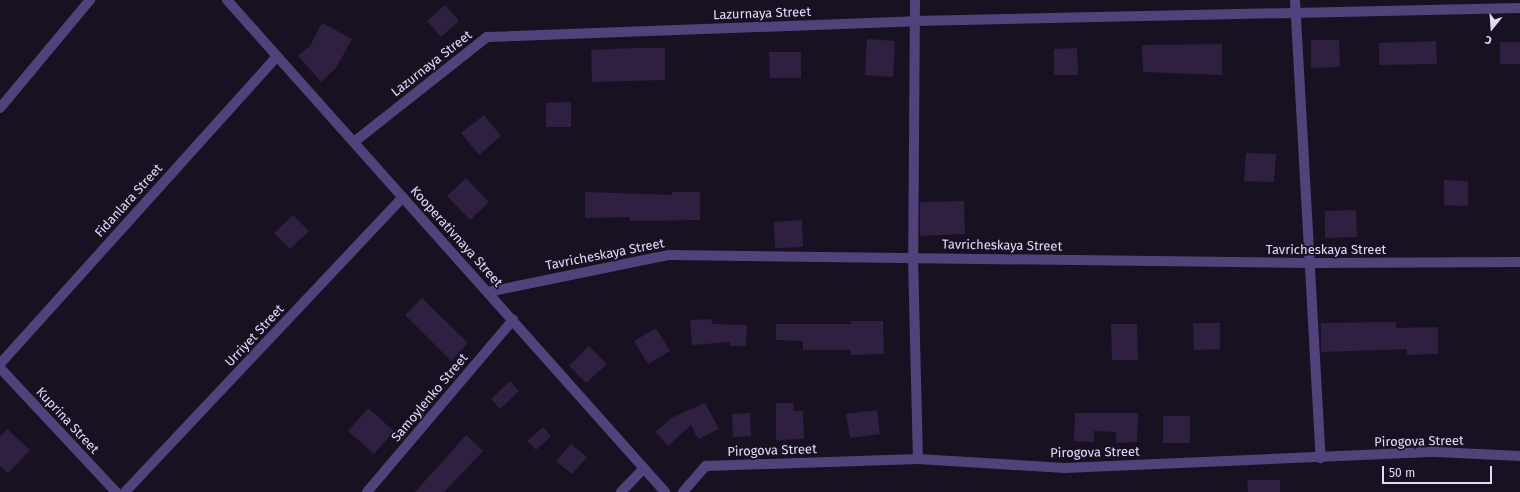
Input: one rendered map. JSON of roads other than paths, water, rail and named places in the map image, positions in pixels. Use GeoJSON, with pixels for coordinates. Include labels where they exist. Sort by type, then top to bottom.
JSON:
{"type":"FeatureCollection","features":[{"type":"Feature","properties":{"kind":"street"},"geometry":{"type":"LineString","coordinates":[[0,108],[90,0]]}},
{"type":"Feature","properties":{"kind":"street"},"geometry":{"type":"LineString","coordinates":[[914,0],[912,257],[918,459]]}},
{"type":"Feature","properties":{"kind":"street"},"geometry":{"type":"LineString","coordinates":[[1295,0],[1321,458]]}},
{"type":"Feature","properties":{"kind":"street","name":"Kooperativnaya Street"},"geometry":{"type":"LineString","coordinates":[[231,2],[277,56],[665,492]]}},
{"type":"Feature","properties":{"kind":"street","name":"Lazurnaya Street"},"geometry":{"type":"LineString","coordinates":[[354,142],[487,37],[915,21],[1295,11],[1520,8]]}},
{"type":"Feature","properties":{"kind":"street","name":"Fidanlara Street"},"geometry":{"type":"LineString","coordinates":[[0,364],[277,56]]}},
{"type":"Feature","properties":{"kind":"street","name":"Urriyet Street"},"geometry":{"type":"LineString","coordinates":[[125,492],[403,197]]}},
{"type":"Feature","properties":{"kind":"street","name":"Tavricheskaya Street"},"geometry":{"type":"LineString","coordinates":[[488,292],[669,255],[1309,263],[1520,262]]}},
{"type":"Feature","properties":{"kind":"street","name":"Samoylenko Street"},"geometry":{"type":"LineString","coordinates":[[367,492],[513,320]]}},
{"type":"Feature","properties":{"kind":"street","name":"Kuprina Street"},"geometry":{"type":"LineString","coordinates":[[0,368],[116,492]]}},
{"type":"Feature","properties":{"kind":"street","name":"Pirogova Street"},"geometry":{"type":"LineString","coordinates":[[683,492],[706,466],[918,459],[1065,468],[1436,452],[1520,456]]}},
{"type":"Feature","properties":{"kind":"street"},"geometry":{"type":"LineString","coordinates":[[621,492],[644,468]]}}]}
